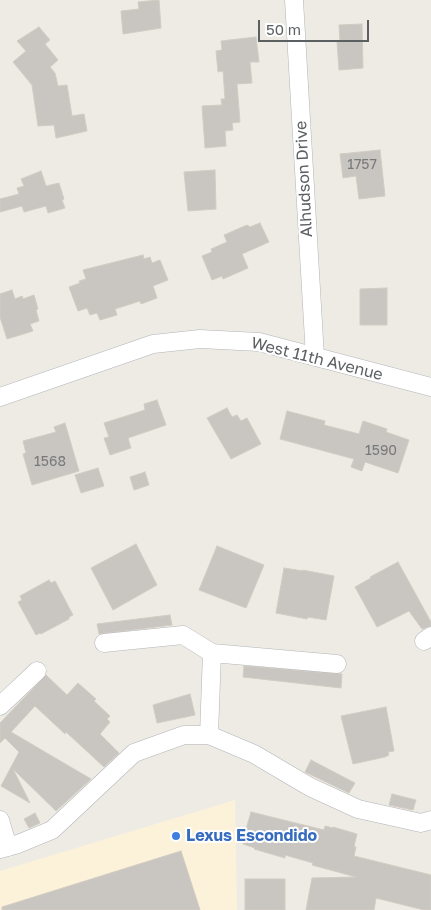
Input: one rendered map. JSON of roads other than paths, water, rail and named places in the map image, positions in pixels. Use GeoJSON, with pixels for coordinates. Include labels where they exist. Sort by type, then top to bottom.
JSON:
{"type":"FeatureCollection","features":[{"type":"Feature","properties":{"kind":"street","name":"Alhudson Drive"},"geometry":{"type":"LineString","coordinates":[[294,0],[315,357]]}},
{"type":"Feature","properties":{"kind":"street","name":"West 11th Avenue"},"geometry":{"type":"LineString","coordinates":[[0,397],[153,344],[200,339],[259,342],[431,387]]}},
{"type":"Feature","properties":{"kind":"street"},"geometry":{"type":"LineString","coordinates":[[104,644],[183,635],[212,653],[338,664]]}},
{"type":"Feature","properties":{"kind":"street"},"geometry":{"type":"LineString","coordinates":[[209,735],[212,653]]}},
{"type":"Feature","properties":{"kind":"street"},"geometry":{"type":"LineString","coordinates":[[0,706],[37,671]]}},
{"type":"Feature","properties":{"kind":"street"},"geometry":{"type":"LineString","coordinates":[[0,820],[4,848],[52,830],[134,753],[184,735],[209,735],[254,754],[310,787],[358,809],[421,822],[431,820]]}},
{"type":"Feature","properties":{"kind":"place","name":"Lexus Escondido"},"geometry":{"type":"Point","coordinates":[176,836]}}]}
